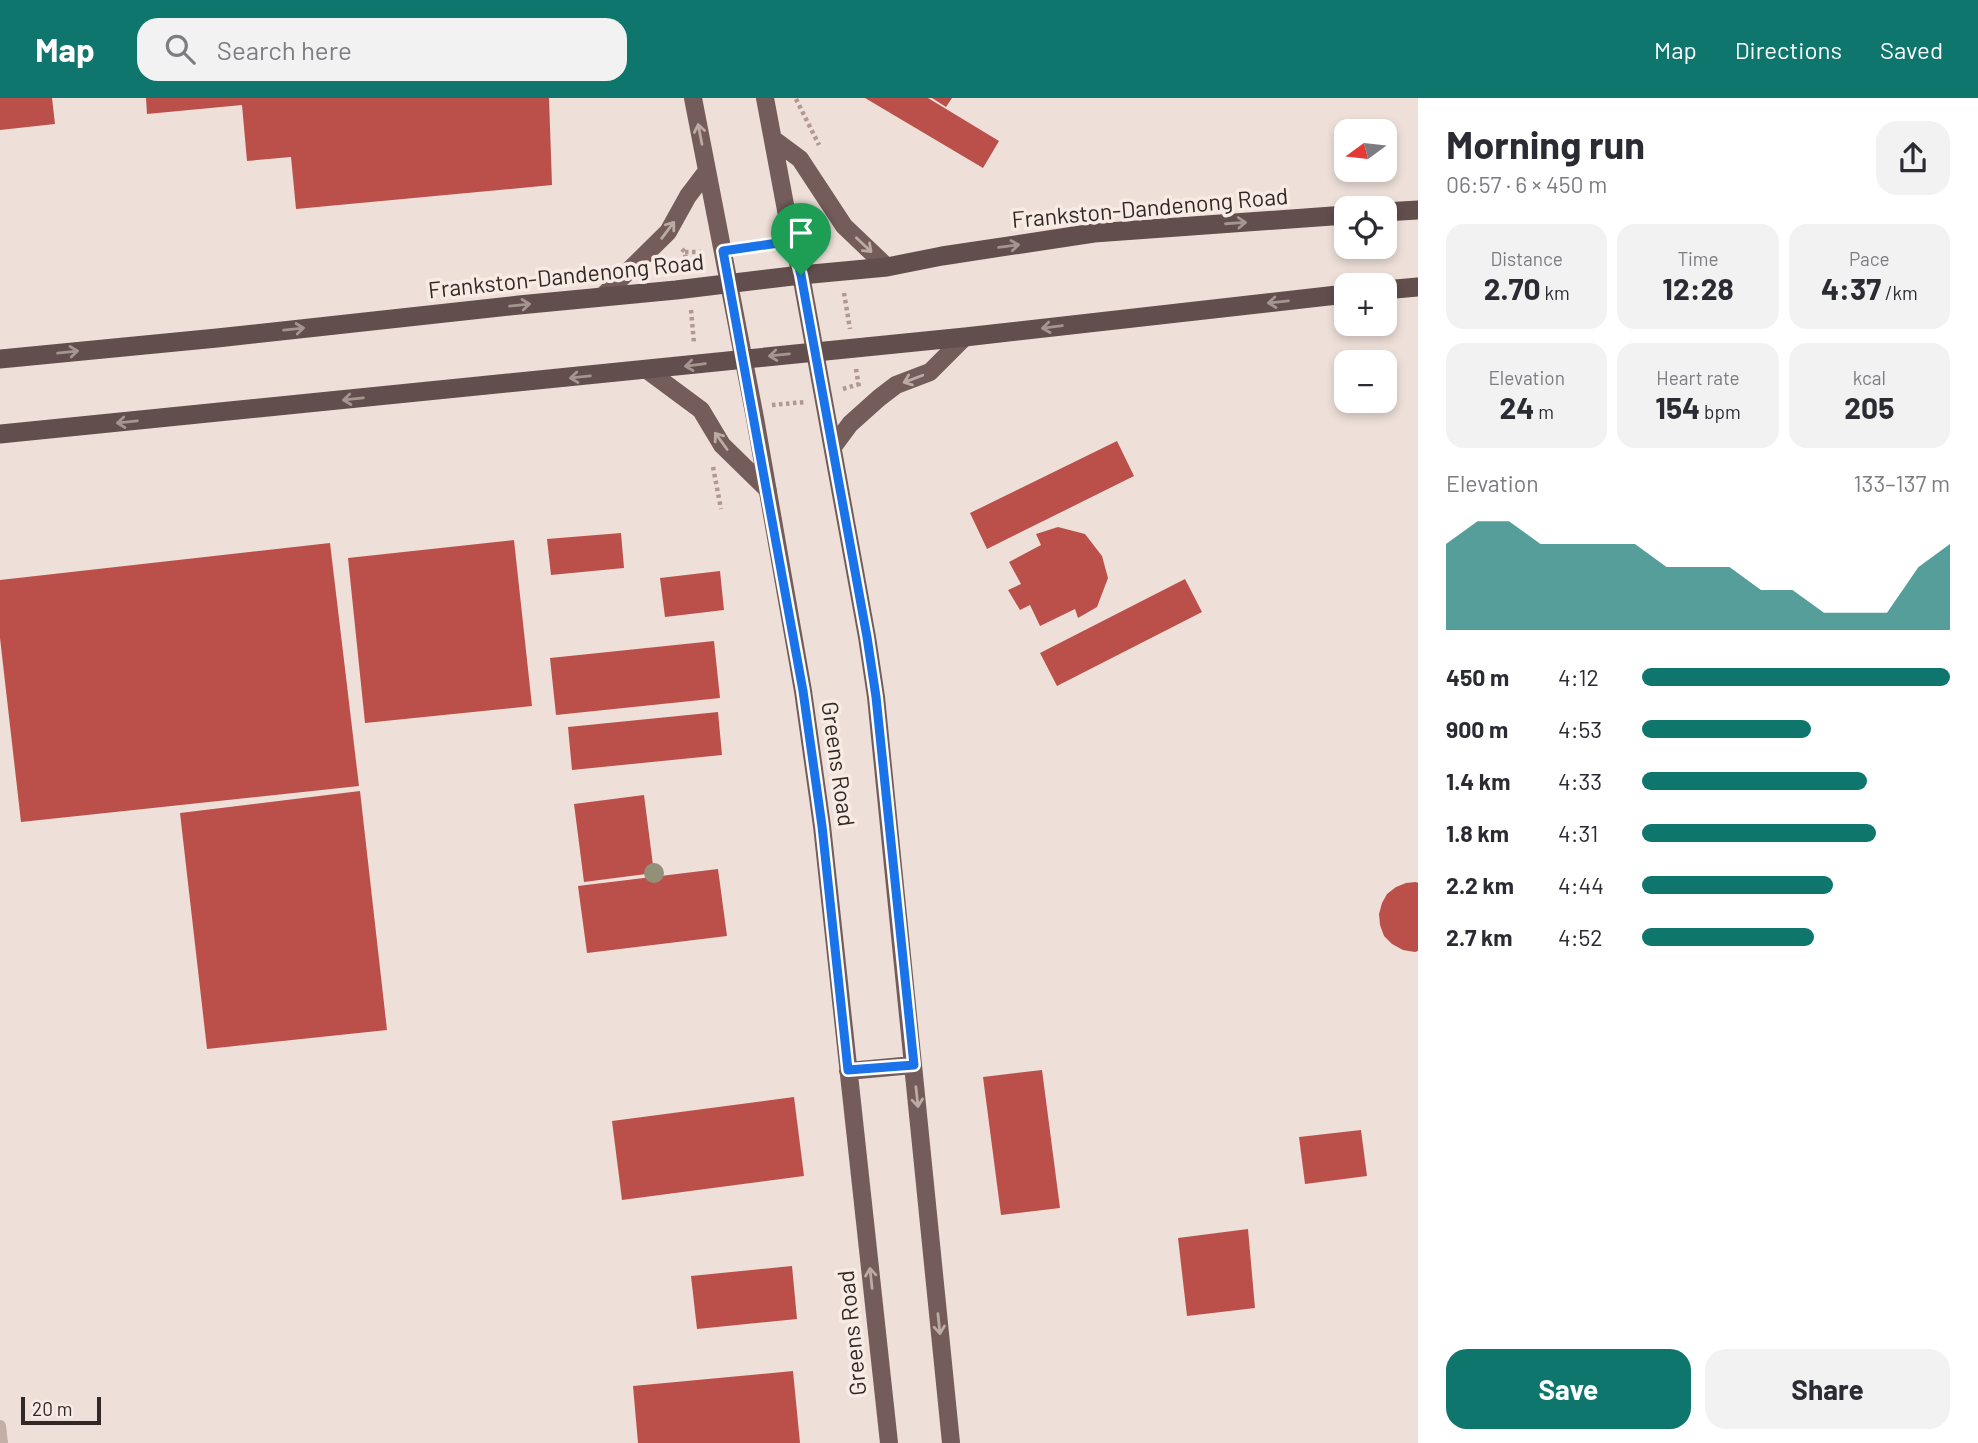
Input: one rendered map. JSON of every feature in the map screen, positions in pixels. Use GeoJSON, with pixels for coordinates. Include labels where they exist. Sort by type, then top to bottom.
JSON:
{"type":"FeatureCollection","features":[{"type":"Feature","properties":{"kind":"highway"},"geometry":{"type":"LineString","coordinates":[[1397,211],[1418,210]]}},
{"type":"Feature","properties":{"kind":"highway","name":"Frankston-Dandenong Road"},"geometry":{"type":"LineString","coordinates":[[0,359],[887,267],[1094,233],[1334,216]]}},
{"type":"Feature","properties":{"kind":"highway"},"geometry":{"type":"LineString","coordinates":[[1397,289],[1418,287]]}},
{"type":"Feature","properties":{"kind":"highway"},"geometry":{"type":"LineString","coordinates":[[0,434],[648,370],[1334,295]]}},
{"type":"Feature","properties":{"kind":"main road","name":"Greens Road"},"geometry":{"type":"LineString","coordinates":[[692,98],[768,490],[803,691],[822,826],[889,1443]]}},
{"type":"Feature","properties":{"kind":"main road","name":"Greens Road"},"geometry":{"type":"LineString","coordinates":[[765,98],[801,275],[876,697],[951,1443]]}},
{"type":"Feature","properties":{"kind":"main road"},"geometry":{"type":"LineString","coordinates":[[773,139],[800,159],[844,226],[887,267]]}},
{"type":"Feature","properties":{"kind":"main road"},"geometry":{"type":"LineString","coordinates":[[603,296],[668,232],[688,196],[707,171]]}},
{"type":"Feature","properties":{"kind":"main road"},"geometry":{"type":"LineString","coordinates":[[832,447],[850,424],[879,398],[896,385],[930,372],[965,337]]}},
{"type":"Feature","properties":{"kind":"main road"},"geometry":{"type":"LineString","coordinates":[[648,370],[701,410],[722,445],[768,490]]}},
{"type":"Feature","properties":{"kind":"main road"},"geometry":{"type":"LineString","coordinates":[[848,1070],[914,1065]]}},
{"type":"Feature","properties":{"kind":"lane"},"geometry":{"type":"LineString","coordinates":[[0,1426],[2,1443]]}},
{"type":"Feature","properties":{"kind":"path"},"geometry":{"type":"LineString","coordinates":[[685,253],[723,251],[792,241]]}},
{"type":"Feature","properties":{"kind":"building"},"geometry":{"type":"Polygon","coordinates":[[[0,98],[52,98],[55,124],[0,130],[0,98]]]}},
{"type":"Feature","properties":{"kind":"building"},"geometry":{"type":"Polygon","coordinates":[[[146,98],[549,98],[552,185],[296,209],[291,157],[247,161],[242,105],[147,114],[146,98]]]}},
{"type":"Feature","properties":{"kind":"building"},"geometry":{"type":"Polygon","coordinates":[[[865,98],[928,98],[999,141],[983,168],[865,98]]]}},
{"type":"Feature","properties":{"kind":"building"},"geometry":{"type":"Polygon","coordinates":[[[932,98],[952,98],[946,107],[932,98]]]}},
{"type":"Feature","properties":{"kind":"building"},"geometry":{"type":"Polygon","coordinates":[[[1117,441],[1134,476],[987,549],[970,513],[1117,441]]]}},
{"type":"Feature","properties":{"kind":"building"},"geometry":{"type":"Polygon","coordinates":[[[1058,527],[1085,534],[1102,556],[1108,578],[1097,607],[1078,618],[1075,609],[1040,626],[1030,605],[1020,610],[1008,590],[1021,584],[1009,562],[1041,545],[1036,534],[1058,527]]]}},
{"type":"Feature","properties":{"kind":"building"},"geometry":{"type":"Polygon","coordinates":[[[621,533],[624,568],[551,575],[547,539],[621,533]]]}},
{"type":"Feature","properties":{"kind":"building"},"geometry":{"type":"Polygon","coordinates":[[[514,540],[532,706],[365,723],[348,558],[514,540]]]}},
{"type":"Feature","properties":{"kind":"building"},"geometry":{"type":"Polygon","coordinates":[[[330,543],[359,786],[21,822],[0,638],[0,580],[330,543]]]}},
{"type":"Feature","properties":{"kind":"building"},"geometry":{"type":"Polygon","coordinates":[[[720,571],[724,610],[665,617],[660,578],[720,571]]]}},
{"type":"Feature","properties":{"kind":"building"},"geometry":{"type":"Polygon","coordinates":[[[1185,579],[1202,612],[1057,686],[1040,653],[1185,579]]]}},
{"type":"Feature","properties":{"kind":"building"},"geometry":{"type":"Polygon","coordinates":[[[714,641],[720,698],[556,715],[550,658],[714,641]]]}},
{"type":"Feature","properties":{"kind":"building"},"geometry":{"type":"Polygon","coordinates":[[[718,712],[722,755],[572,770],[568,727],[718,712]]]}},
{"type":"Feature","properties":{"kind":"building"},"geometry":{"type":"Polygon","coordinates":[[[360,791],[387,1030],[207,1049],[180,813],[360,791]]]}},
{"type":"Feature","properties":{"kind":"building"},"geometry":{"type":"Polygon","coordinates":[[[644,795],[654,873],[584,882],[574,804],[644,795]]]}},
{"type":"Feature","properties":{"kind":"building"},"geometry":{"type":"Polygon","coordinates":[[[718,869],[727,936],[587,953],[578,886],[718,869]]]}},
{"type":"Feature","properties":{"kind":"building"},"geometry":{"type":"Polygon","coordinates":[[[1416,882],[1418,951],[1415,952],[1403,950],[1384,936],[1379,914],[1387,894],[1396,887],[1416,882]]]}},
{"type":"Feature","properties":{"kind":"building"},"geometry":{"type":"Polygon","coordinates":[[[1042,1070],[1060,1208],[1001,1215],[983,1077],[1042,1070]]]}},
{"type":"Feature","properties":{"kind":"building"},"geometry":{"type":"Polygon","coordinates":[[[794,1097],[804,1176],[622,1200],[612,1121],[794,1097]]]}},
{"type":"Feature","properties":{"kind":"building"},"geometry":{"type":"Polygon","coordinates":[[[1361,1130],[1367,1176],[1305,1184],[1299,1137],[1361,1130]]]}},
{"type":"Feature","properties":{"kind":"building"},"geometry":{"type":"Polygon","coordinates":[[[1248,1229],[1255,1308],[1187,1316],[1178,1238],[1248,1229]]]}},
{"type":"Feature","properties":{"kind":"building"},"geometry":{"type":"Polygon","coordinates":[[[792,1266],[797,1319],[697,1329],[691,1276],[792,1266]]]}},
{"type":"Feature","properties":{"kind":"building"},"geometry":{"type":"Polygon","coordinates":[[[793,1371],[800,1443],[638,1443],[633,1386],[793,1371]]]}},
{"type":"Feature","properties":{"kind":"route"},"geometry":{"type":"LineString","coordinates":[[792,241],[801,275],[876,697],[914,1065],[848,1070],[822,826],[803,691],[723,251],[792,241]]}}]}
